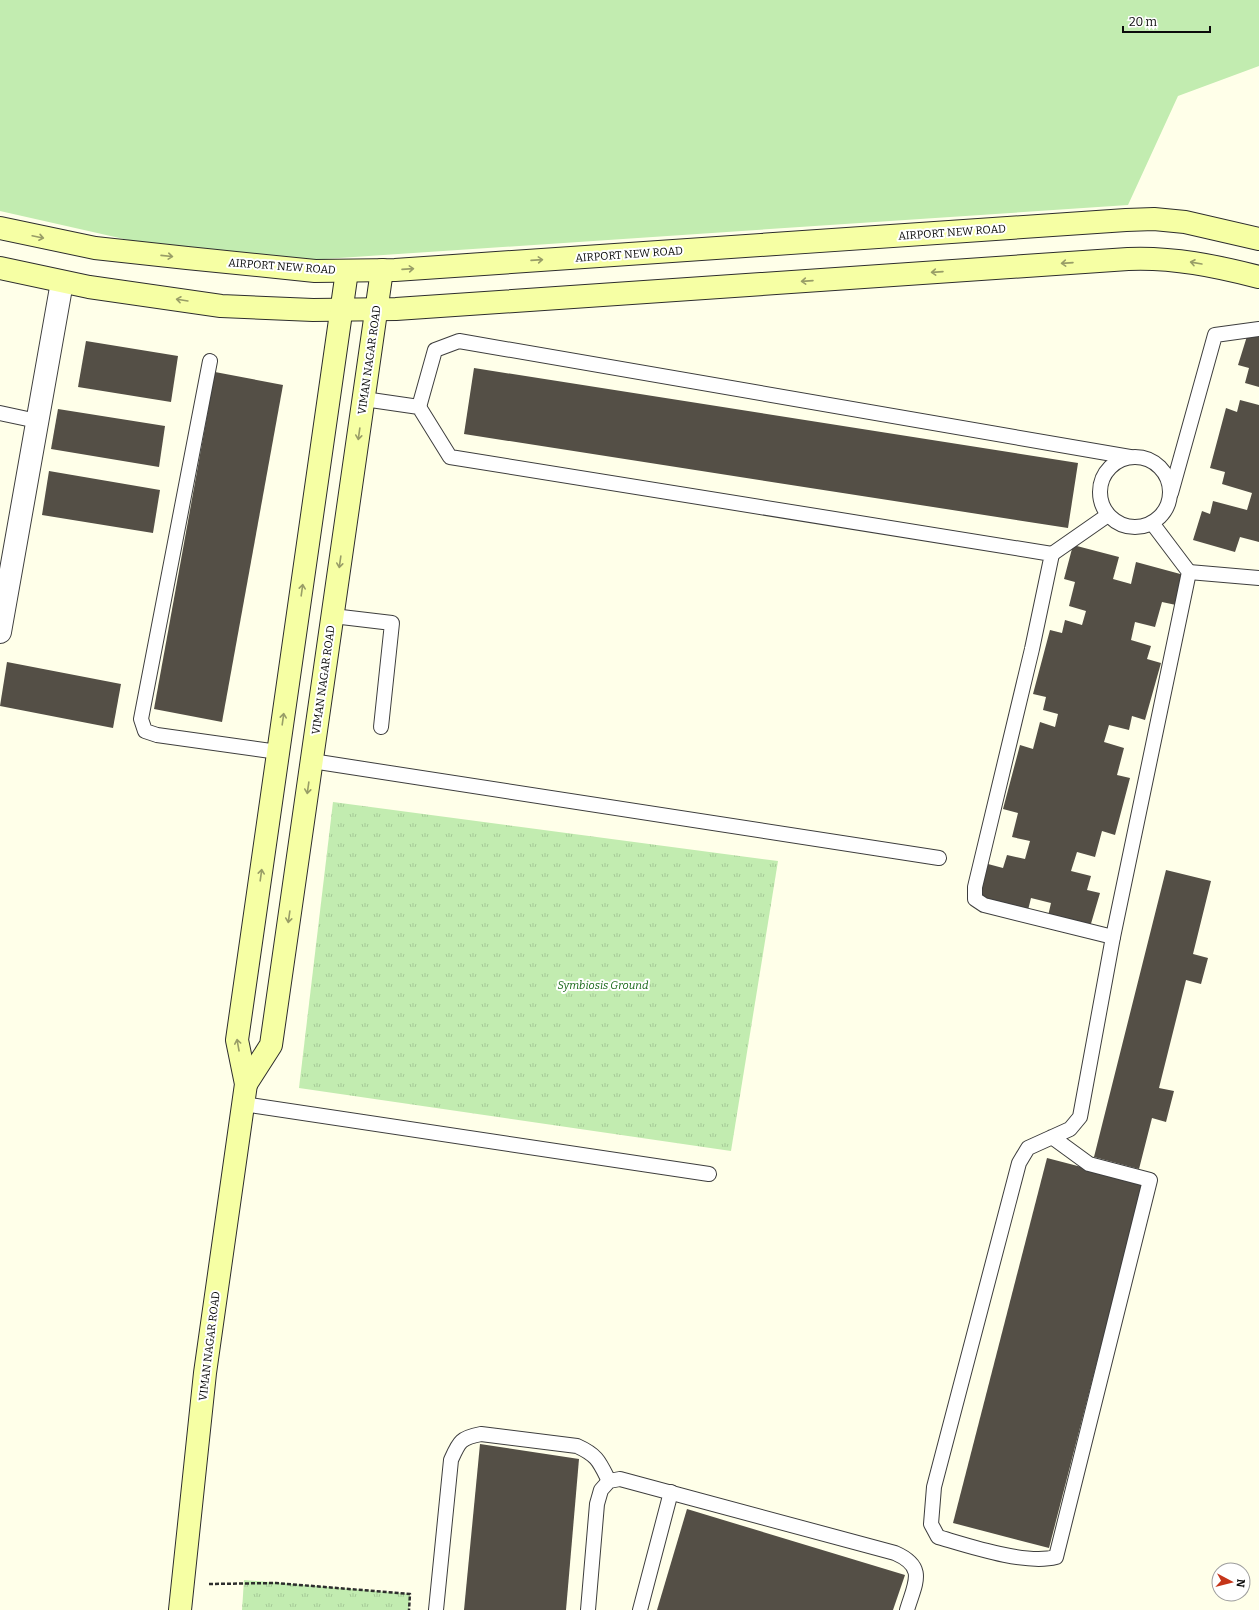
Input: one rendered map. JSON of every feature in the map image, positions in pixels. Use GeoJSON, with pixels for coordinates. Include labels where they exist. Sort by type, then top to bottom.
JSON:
{"type":"FeatureCollection","features":[{"type":"Feature","properties":{"kind":"main road","name":"AIRPORT NEW ROAD"},"geometry":{"type":"LineString","coordinates":[[0,228],[95,248],[315,271],[382,270],[1154,219],[1185,222],[1259,239]]}},
{"type":"Feature","properties":{"kind":"main road"},"geometry":{"type":"LineString","coordinates":[[0,268],[62,282],[220,306],[342,310],[377,309],[1128,258],[1179,260],[1259,277]]}},
{"type":"Feature","properties":{"kind":"main road","name":"VIMAN NAGAR ROAD"},"geometry":{"type":"LineString","coordinates":[[180,1610],[205,1374],[244,1094],[237,1040],[347,270]]}},
{"type":"Feature","properties":{"kind":"main road","name":"VIMAN NAGAR ROAD"},"geometry":{"type":"LineString","coordinates":[[244,1094],[271,1045],[382,270]]}},
{"type":"Feature","properties":{"kind":"street"},"geometry":{"type":"LineString","coordinates":[[0,632],[7,552],[37,421],[62,282]]}},
{"type":"Feature","properties":{"kind":"lane"},"geometry":{"type":"LineString","coordinates":[[1130,457],[1118,462],[1109,469],[1102,480],[1100,492],[1102,504],[1108,515],[1117,523],[1128,527],[1141,527],[1152,523],[1162,516],[1168,505],[1215,335],[1259,329]]}},
{"type":"Feature","properties":{"kind":"lane"},"geometry":{"type":"LineString","coordinates":[[1052,554],[450,457],[419,407],[434,350],[459,340],[1142,458],[1153,462],[1163,470],[1168,481],[1170,493],[1168,505]]}},
{"type":"Feature","properties":{"kind":"lane"},"geometry":{"type":"LineString","coordinates":[[210,361],[141,719],[145,731],[157,735],[278,752]]}},
{"type":"Feature","properties":{"kind":"lane"},"geometry":{"type":"LineString","coordinates":[[364,399],[419,407]]}},
{"type":"Feature","properties":{"kind":"lane"},"geometry":{"type":"LineString","coordinates":[[0,413],[37,421]]}},
{"type":"Feature","properties":{"kind":"lane"},"geometry":{"type":"LineString","coordinates":[[1108,515],[1052,554],[1032,649],[975,887],[975,899],[984,905],[1113,938]]}},
{"type":"Feature","properties":{"kind":"lane"},"geometry":{"type":"LineString","coordinates":[[1152,523],[1189,572],[1259,578]]}},
{"type":"Feature","properties":{"kind":"lane"},"geometry":{"type":"LineString","coordinates":[[1052,1137],[1088,1164],[1150,1180],[1056,1557],[1045,1560],[1019,1557],[938,1537],[931,1524],[934,1488],[1020,1163],[1028,1148],[1070,1128],[1080,1117],[1113,938],[1189,572]]}},
{"type":"Feature","properties":{"kind":"lane"},"geometry":{"type":"LineString","coordinates":[[333,616],[392,623],[381,727]]}},
{"type":"Feature","properties":{"kind":"lane"},"geometry":{"type":"LineString","coordinates":[[312,761],[939,858]]}},
{"type":"Feature","properties":{"kind":"lane"},"geometry":{"type":"LineString","coordinates":[[244,1094],[709,1174]]}},
{"type":"Feature","properties":{"kind":"lane"},"geometry":{"type":"LineString","coordinates":[[436,1610],[451,1460],[457,1446],[466,1436],[481,1434],[577,1446],[590,1452],[600,1462],[609,1481]]}},
{"type":"Feature","properties":{"kind":"lane"},"geometry":{"type":"LineString","coordinates":[[588,1610],[597,1504],[602,1490],[609,1481],[620,1479],[895,1553],[906,1558],[914,1566],[917,1577],[906,1610]]}},
{"type":"Feature","properties":{"kind":"lane"},"geometry":{"type":"LineString","coordinates":[[640,1610],[671,1492]]}},
{"type":"Feature","properties":{"kind":"path"},"geometry":{"type":"LineString","coordinates":[[208,1590],[209,1584],[276,1583],[410,1594],[409,1610]]}},
{"type":"Feature","properties":{"kind":"green space"},"geometry":{"type":"Polygon","coordinates":[[[0,0],[1259,0],[1259,66],[1178,96],[1128,205],[309,260],[146,244],[0,211],[0,0]]]}},
{"type":"Feature","properties":{"kind":"green space","name":"Symbiosis Ground"},"geometry":{"type":"Polygon","coordinates":[[[333,802],[778,861],[731,1151],[299,1088],[333,802]]]}},
{"type":"Feature","properties":{"kind":"green space"},"geometry":{"type":"Polygon","coordinates":[[[244,1580],[410,1594],[409,1610],[242,1610],[244,1580]]]}},
{"type":"Feature","properties":{"kind":"building"},"geometry":{"type":"Polygon","coordinates":[[[1248,333],[1259,336],[1259,387],[1245,383],[1249,368],[1238,365],[1248,333]]]}},
{"type":"Feature","properties":{"kind":"building"},"geometry":{"type":"Polygon","coordinates":[[[86,341],[178,356],[171,402],[78,387],[86,341]]]}},
{"type":"Feature","properties":{"kind":"building"},"geometry":{"type":"Polygon","coordinates":[[[474,368],[1078,463],[1068,528],[464,434],[474,368]]]}},
{"type":"Feature","properties":{"kind":"building"},"geometry":{"type":"Polygon","coordinates":[[[215,372],[283,385],[222,722],[154,709],[215,372]]]}},
{"type":"Feature","properties":{"kind":"building"},"geometry":{"type":"Polygon","coordinates":[[[1240,400],[1259,405],[1259,542],[1240,537],[1235,552],[1193,540],[1202,511],[1210,514],[1213,501],[1247,510],[1252,493],[1222,484],[1225,472],[1210,468],[1226,408],[1237,412],[1240,400]]]}},
{"type":"Feature","properties":{"kind":"building"},"geometry":{"type":"Polygon","coordinates":[[[58,409],[165,426],[159,467],[51,449],[58,409]]]}},
{"type":"Feature","properties":{"kind":"building"},"geometry":{"type":"Polygon","coordinates":[[[49,471],[160,490],[153,533],[42,515],[49,471]]]}},
{"type":"Feature","properties":{"kind":"building"},"geometry":{"type":"Polygon","coordinates":[[[1073,545],[1119,557],[1113,579],[1131,584],[1136,562],[1184,575],[1176,605],[1162,602],[1155,627],[1135,622],[1131,640],[1151,646],[1147,659],[1161,663],[1145,720],[1132,716],[1129,730],[1109,725],[1104,742],[1124,748],[1117,775],[1130,778],[1115,835],[1102,831],[1095,857],[1077,852],[1071,871],[1091,876],[1087,890],[1100,893],[1090,927],[1048,916],[1051,903],[1031,898],[1028,910],[979,897],[988,864],[1003,868],[1007,855],[1025,859],[1030,841],[1012,837],[1018,813],[1003,809],[1020,745],[1033,749],[1040,722],[1055,727],[1058,714],[1043,710],[1046,697],[1033,694],[1050,630],[1062,633],[1065,620],[1082,625],[1086,611],[1069,606],[1075,582],[1064,579],[1073,545]]]}},
{"type":"Feature","properties":{"kind":"building"},"geometry":{"type":"Polygon","coordinates":[[[7,662],[121,684],[113,728],[0,706],[7,662]]]}},
{"type":"Feature","properties":{"kind":"building"},"geometry":{"type":"Polygon","coordinates":[[[1166,870],[1211,881],[1193,954],[1208,958],[1201,984],[1186,980],[1159,1088],[1174,1091],[1166,1122],[1152,1118],[1139,1169],[1094,1157],[1166,870]]]}},
{"type":"Feature","properties":{"kind":"building"},"geometry":{"type":"Polygon","coordinates":[[[1047,1158],[1143,1183],[1049,1548],[953,1523],[1047,1158]]]}},
{"type":"Feature","properties":{"kind":"building"},"geometry":{"type":"Polygon","coordinates":[[[480,1444],[579,1459],[566,1610],[464,1610],[480,1444]]]}},
{"type":"Feature","properties":{"kind":"building"},"geometry":{"type":"Polygon","coordinates":[[[687,1509],[905,1575],[893,1610],[657,1610],[687,1509]]]}}]}
